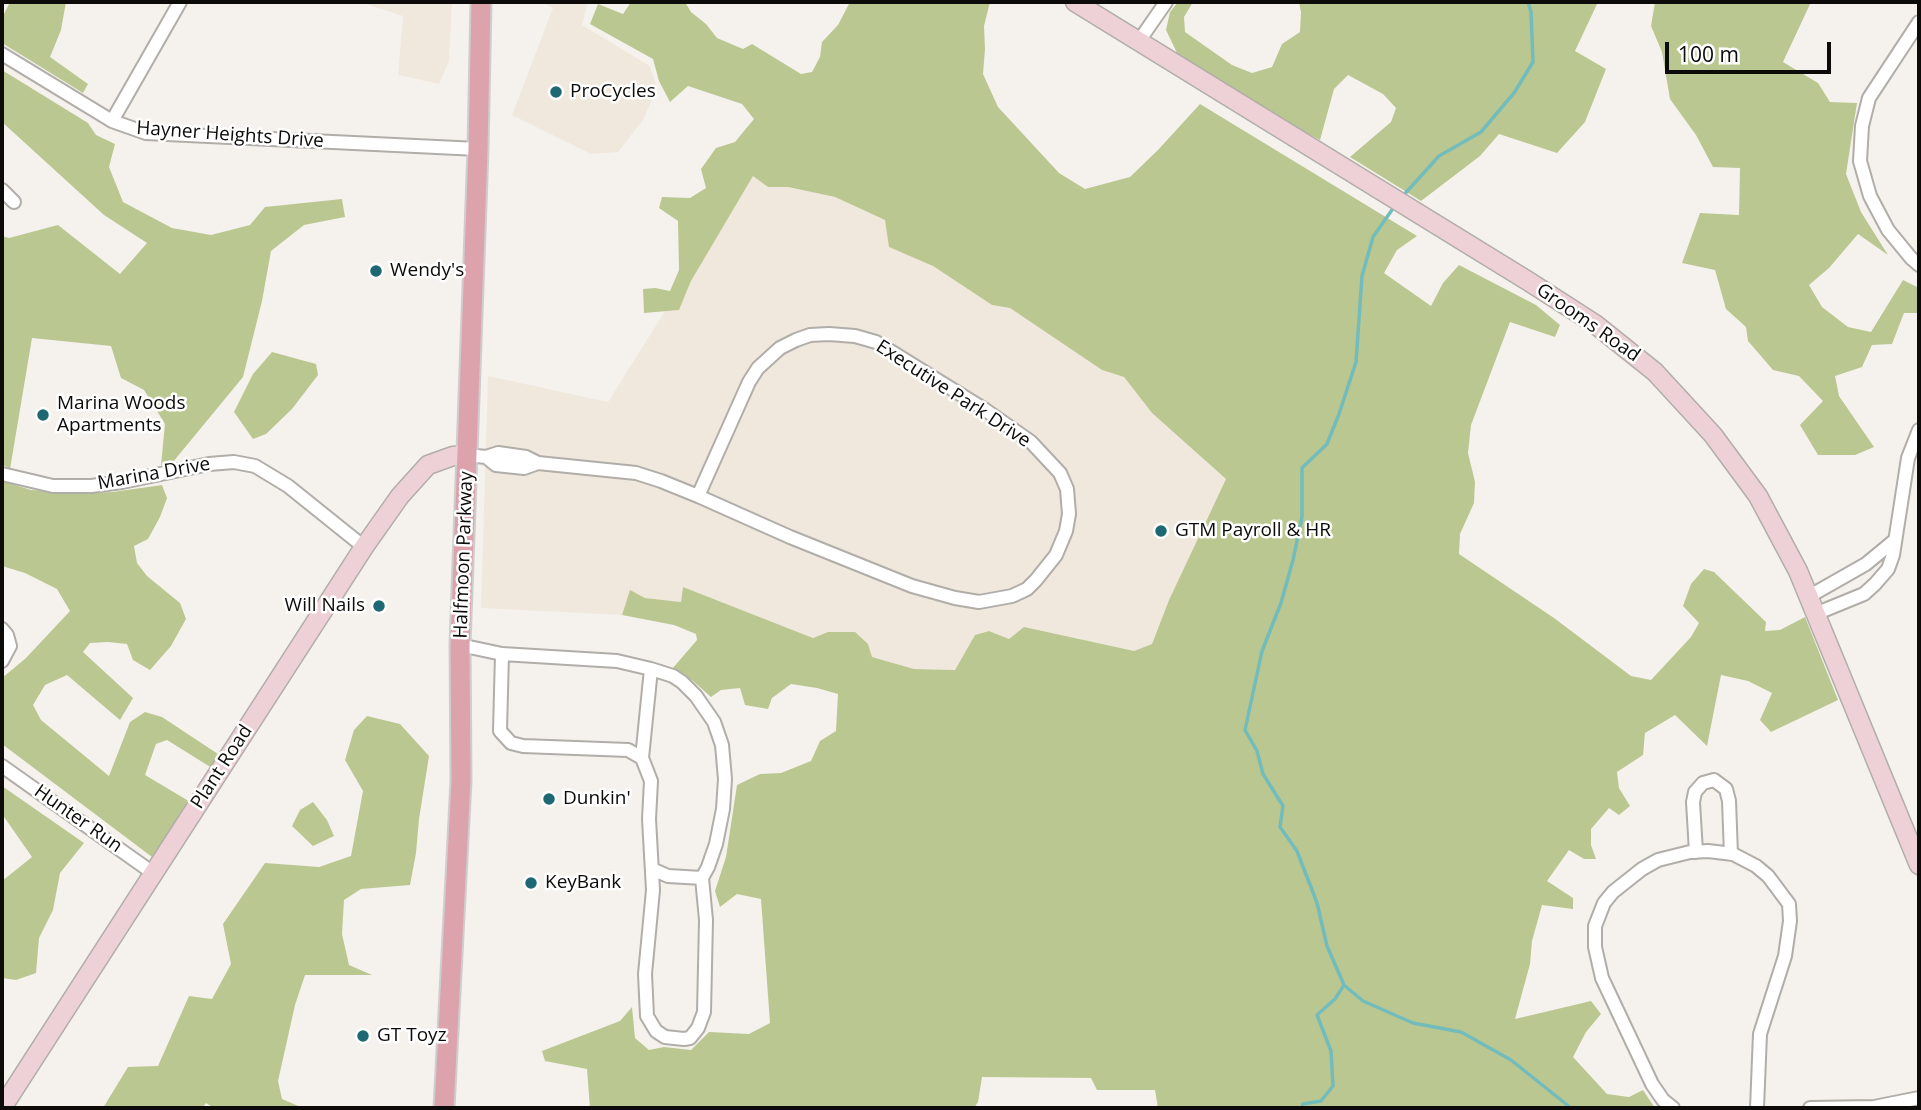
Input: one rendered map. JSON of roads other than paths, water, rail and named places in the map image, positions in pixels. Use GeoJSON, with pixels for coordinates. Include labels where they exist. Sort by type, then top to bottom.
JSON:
{"type":"FeatureCollection","features":[{"type":"Feature","properties":{"kind":"main road","name":"Halfmoon Parkway"},"geometry":{"type":"LineString","coordinates":[[444,1108],[461,781],[460,645],[477,456],[481,2]]}},
{"type":"Feature","properties":{"kind":"street"},"geometry":{"type":"LineString","coordinates":[[112,121],[180,2]]}},
{"type":"Feature","properties":{"kind":"street","name":"Grooms Road"},"geometry":{"type":"LineString","coordinates":[[1075,2],[1528,281],[1595,324],[1655,372],[1713,435],[1758,496],[1798,571],[1919,865]]}},
{"type":"Feature","properties":{"kind":"street"},"geometry":{"type":"LineString","coordinates":[[1139,41],[1166,2]]}},
{"type":"Feature","properties":{"kind":"street"},"geometry":{"type":"LineString","coordinates":[[1919,22],[1869,98],[1862,126],[1860,161],[1870,196],[1888,230],[1919,265]]}},
{"type":"Feature","properties":{"kind":"street","name":"Hayner Heights Drive"},"geometry":{"type":"LineString","coordinates":[[2,54],[127,128],[160,134],[478,149]]}},
{"type":"Feature","properties":{"kind":"street"},"geometry":{"type":"LineString","coordinates":[[2,190],[14,202]]}},
{"type":"Feature","properties":{"kind":"street","name":"Executive Park Drive"},"geometry":{"type":"LineString","coordinates":[[477,456],[498,453],[526,457],[538,463],[636,473],[698,496],[790,537],[912,586],[979,602],[1012,596],[1027,589],[1062,544],[1069,514],[1067,489],[1060,473],[1031,442],[984,409],[876,342],[855,335],[810,335],[780,348],[758,368],[749,382],[698,496]]}},
{"type":"Feature","properties":{"kind":"street"},"geometry":{"type":"LineString","coordinates":[[1815,614],[1864,594],[1888,569],[1908,458],[1919,430]]}},
{"type":"Feature","properties":{"kind":"street","name":"Plant Road"},"geometry":{"type":"LineString","coordinates":[[2,1108],[364,547],[419,473],[437,461],[477,456]]}},
{"type":"Feature","properties":{"kind":"street","name":"Marina Drive"},"geometry":{"type":"LineString","coordinates":[[2,474],[53,486],[91,486],[209,464],[234,462],[255,466],[288,486],[364,547]]}},
{"type":"Feature","properties":{"kind":"street"},"geometry":{"type":"LineString","coordinates":[[1808,597],[1866,564],[1895,540]]}},
{"type":"Feature","properties":{"kind":"street"},"geometry":{"type":"LineString","coordinates":[[2,629],[10,646],[2,660]]}},
{"type":"Feature","properties":{"kind":"street"},"geometry":{"type":"LineString","coordinates":[[460,645],[502,654],[617,661],[651,669],[673,676],[696,696],[714,722],[722,745],[725,779],[723,809],[716,844],[702,878],[706,920],[704,1012],[698,1028],[690,1038],[684,1039],[665,1037],[656,1031],[648,1016],[645,974],[653,890],[649,819],[651,781],[642,758],[651,669]]}},
{"type":"Feature","properties":{"kind":"street"},"geometry":{"type":"LineString","coordinates":[[502,654],[500,731],[511,743],[523,746],[628,750],[642,758]]}},
{"type":"Feature","properties":{"kind":"street","name":"Hunter Run"},"geometry":{"type":"LineString","coordinates":[[2,766],[153,873]]}},
{"type":"Feature","properties":{"kind":"street"},"geometry":{"type":"LineString","coordinates":[[1696,852],[1693,802],[1695,792],[1703,783],[1714,780],[1726,789],[1729,801],[1731,854]]}},
{"type":"Feature","properties":{"kind":"street"},"geometry":{"type":"LineString","coordinates":[[1673,1108],[1663,1100],[1652,1084],[1602,978],[1595,947],[1595,926],[1604,903],[1613,892],[1642,869],[1658,860],[1696,852],[1731,854],[1756,866],[1768,876],[1788,904],[1789,929],[1785,956],[1760,1034],[1757,1108]]}},
{"type":"Feature","properties":{"kind":"street"},"geometry":{"type":"LineString","coordinates":[[652,869],[668,876],[702,878]]}},
{"type":"Feature","properties":{"kind":"street"},"geometry":{"type":"LineString","coordinates":[[1810,1108],[1899,1106],[1919,1098]]}},
{"type":"Feature","properties":{"kind":"waterway"},"geometry":{"type":"LineString","coordinates":[[1401,198],[1439,156],[1481,132],[1514,93],[1533,62],[1531,12],[1528,2]]}},
{"type":"Feature","properties":{"kind":"waterway"},"geometry":{"type":"LineString","coordinates":[[1302,1108],[1303,1104],[1321,1101],[1333,1086],[1331,1051],[1317,1015],[1335,999],[1344,985],[1327,946],[1317,903],[1297,851],[1280,827],[1283,806],[1263,774],[1257,751],[1245,730],[1262,651],[1281,603],[1293,560],[1302,517],[1302,468],[1327,444],[1339,414],[1356,362],[1362,276],[1373,237],[1394,207]]}},
{"type":"Feature","properties":{"kind":"waterway"},"geometry":{"type":"LineString","coordinates":[[1344,985],[1363,1001],[1413,1023],[1461,1032],[1511,1060],[1571,1108]]}},
{"type":"Feature","properties":{"kind":"place","name":"ProCycles"},"geometry":{"type":"Point","coordinates":[556,92]}},
{"type":"Feature","properties":{"kind":"place","name":"Wendy's"},"geometry":{"type":"Point","coordinates":[376,271]}},
{"type":"Feature","properties":{"kind":"place","name":"Marina Woods Apartments"},"geometry":{"type":"Point","coordinates":[43,415]}},
{"type":"Feature","properties":{"kind":"place","name":"GTM Payroll & HR"},"geometry":{"type":"Point","coordinates":[1161,531]}},
{"type":"Feature","properties":{"kind":"place","name":"Will Nails"},"geometry":{"type":"Point","coordinates":[379,606]}},
{"type":"Feature","properties":{"kind":"place","name":"Dunkin'"},"geometry":{"type":"Point","coordinates":[549,799]}},
{"type":"Feature","properties":{"kind":"place","name":"KeyBank"},"geometry":{"type":"Point","coordinates":[531,883]}},
{"type":"Feature","properties":{"kind":"place","name":"GT Toyz"},"geometry":{"type":"Point","coordinates":[363,1036]}}]}
